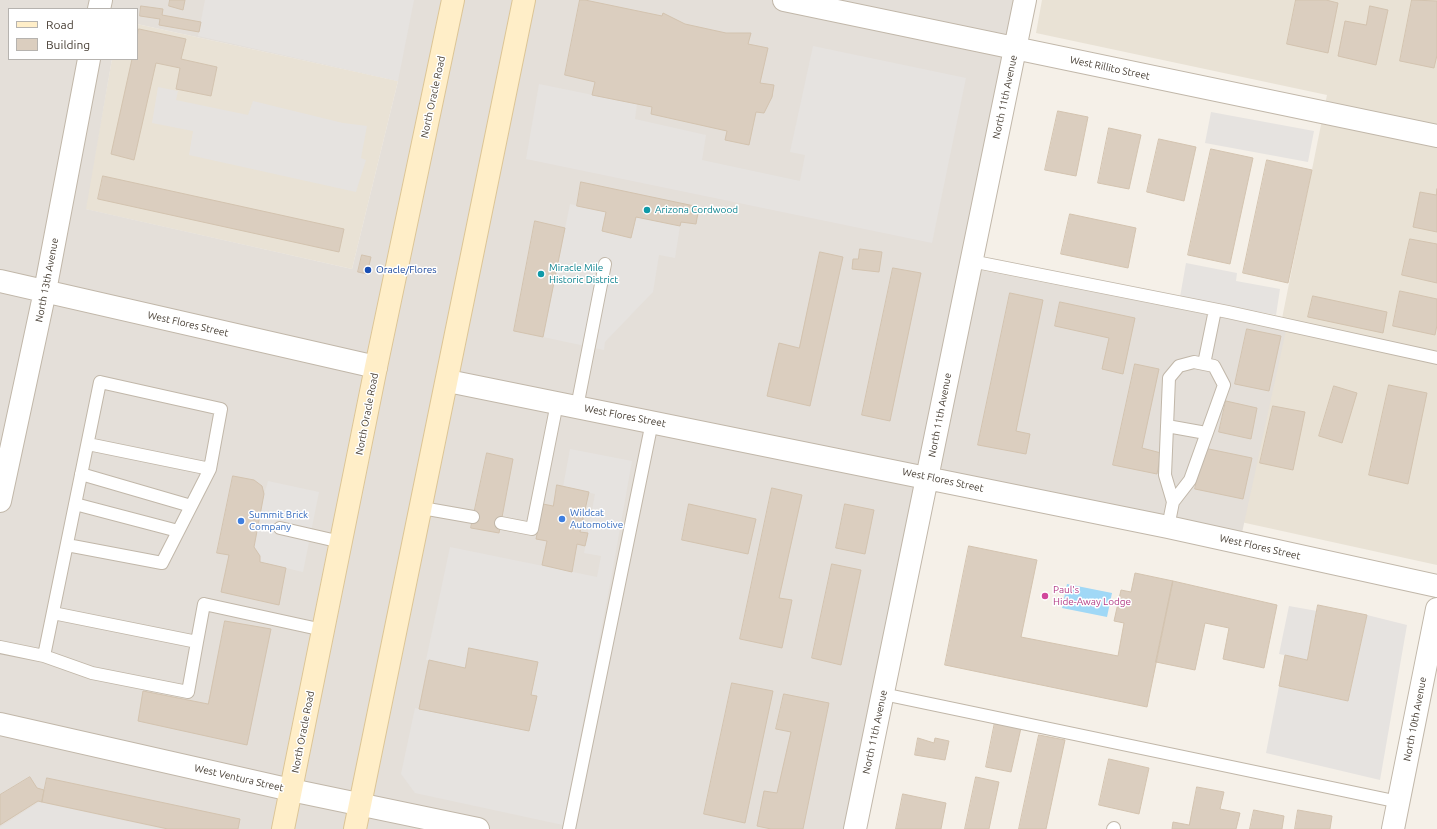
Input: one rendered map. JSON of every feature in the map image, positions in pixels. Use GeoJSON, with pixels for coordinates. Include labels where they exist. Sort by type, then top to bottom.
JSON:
{"type":"FeatureCollection","features":[{"type":"Feature","properties":{"kind":"main road","name":"North Oracle Road"},"geometry":{"type":"LineString","coordinates":[[283,829],[376,367],[453,0]]}},
{"type":"Feature","properties":{"kind":"main road"},"geometry":{"type":"LineString","coordinates":[[355,829],[448,381],[524,0]]}},
{"type":"Feature","properties":{"kind":"street","name":"West Rillito Street"},"geometry":{"type":"LineString","coordinates":[[784,0],[1437,136]]}},
{"type":"Feature","properties":{"kind":"street","name":"North 11th Avenue"},"geometry":{"type":"LineString","coordinates":[[856,829],[1025,0]]}},
{"type":"Feature","properties":{"kind":"street","name":"North 13th Avenue"},"geometry":{"type":"LineString","coordinates":[[0,501],[45,291],[89,60]]}},
{"type":"Feature","properties":{"kind":"street","name":"West Flores Street"},"geometry":{"type":"LineString","coordinates":[[0,281],[376,367]]}},
{"type":"Feature","properties":{"kind":"street","name":"West Flores Street"},"geometry":{"type":"LineString","coordinates":[[448,381],[1168,526],[1437,586]]}},
{"type":"Feature","properties":{"kind":"street","name":"North 10th Avenue"},"geometry":{"type":"LineString","coordinates":[[1394,829],[1437,609]]}},
{"type":"Feature","properties":{"kind":"street","name":"West Ventura Street"},"geometry":{"type":"LineString","coordinates":[[0,724],[291,790],[478,829]]}},
{"type":"Feature","properties":{"kind":"lane"},"geometry":{"type":"LineString","coordinates":[[971,261],[1215,310],[1437,358]]}},
{"type":"Feature","properties":{"kind":"lane"},"geometry":{"type":"LineString","coordinates":[[501,523],[532,529],[605,264]]}},
{"type":"Feature","properties":{"kind":"lane"},"geometry":{"type":"LineString","coordinates":[[1204,364],[1215,310]]}},
{"type":"Feature","properties":{"kind":"lane"},"geometry":{"type":"LineString","coordinates":[[1168,526],[1173,502],[1190,480],[1224,385],[1214,366],[1194,362],[1179,366],[1169,378],[1165,475],[1173,502]]}},
{"type":"Feature","properties":{"kind":"lane"},"geometry":{"type":"LineString","coordinates":[[44,656],[100,382],[221,409],[210,469],[162,563],[67,545]]}},
{"type":"Feature","properties":{"kind":"lane"},"geometry":{"type":"LineString","coordinates":[[569,829],[652,422]]}},
{"type":"Feature","properties":{"kind":"lane"},"geometry":{"type":"LineString","coordinates":[[1167,426],[1206,432]]}},
{"type":"Feature","properties":{"kind":"lane"},"geometry":{"type":"LineString","coordinates":[[88,444],[210,469]]}},
{"type":"Feature","properties":{"kind":"lane"},"geometry":{"type":"LineString","coordinates":[[81,474],[191,506]]}},
{"type":"Feature","properties":{"kind":"lane"},"geometry":{"type":"LineString","coordinates":[[75,504],[178,531]]}},
{"type":"Feature","properties":{"kind":"lane"},"geometry":{"type":"LineString","coordinates":[[422,508],[474,517]]}},
{"type":"Feature","properties":{"kind":"lane"},"geometry":{"type":"LineString","coordinates":[[280,528],[341,542]]}},
{"type":"Feature","properties":{"kind":"lane"},"geometry":{"type":"LineString","coordinates":[[0,647],[44,656],[92,673],[188,692],[204,604],[323,630]]}},
{"type":"Feature","properties":{"kind":"lane"},"geometry":{"type":"LineString","coordinates":[[53,612],[197,642]]}},
{"type":"Feature","properties":{"kind":"lane"},"geometry":{"type":"LineString","coordinates":[[883,694],[1399,802]]}},
{"type":"Feature","properties":{"kind":"shaded area"},"geometry":{"type":"Polygon","coordinates":[[[0,0],[1025,0],[970,268],[1286,330],[1240,542],[927,477],[855,829],[0,829],[0,0]],[[8,8],[8,60],[112,60],[86,209],[352,269],[398,81],[138,24],[138,8],[8,8]]]}},
{"type":"Feature","properties":{"kind":"shaded area"},"geometry":{"type":"Polygon","coordinates":[[[205,0],[414,0],[398,81],[198,36],[205,0]]]}},
{"type":"Feature","properties":{"kind":"shaded area"},"geometry":{"type":"Polygon","coordinates":[[[1042,0],[1437,0],[1437,565],[1241,522],[1327,95],[1036,33],[1042,0]]]}},
{"type":"Feature","properties":{"kind":"shaded area"},"geometry":{"type":"Polygon","coordinates":[[[138,24],[398,81],[352,269],[85,209],[112,60],[138,60],[138,24]]]}},
{"type":"Feature","properties":{"kind":"shaded area"},"geometry":{"type":"Polygon","coordinates":[[[813,46],[966,78],[932,243],[526,159],[539,84],[637,104],[635,119],[706,135],[702,160],[800,181],[805,155],[790,152],[813,46]]]}},
{"type":"Feature","properties":{"kind":"shaded area"},"geometry":{"type":"Polygon","coordinates":[[[158,87],[178,91],[176,100],[248,115],[253,101],[343,123],[367,126],[361,158],[366,160],[356,192],[189,155],[193,131],[152,123],[158,87]]]}},
{"type":"Feature","properties":{"kind":"shaded area"},"geometry":{"type":"Polygon","coordinates":[[[1211,112],[1314,131],[1308,162],[1205,143],[1211,112]]]}},
{"type":"Feature","properties":{"kind":"shaded area"},"geometry":{"type":"Polygon","coordinates":[[[570,204],[606,212],[602,231],[631,238],[636,217],[680,226],[675,258],[659,255],[653,292],[605,342],[604,350],[543,337],[570,204]]]}},
{"type":"Feature","properties":{"kind":"shaded area"},"geometry":{"type":"Polygon","coordinates":[[[1186,263],[1237,273],[1236,281],[1280,289],[1276,315],[1180,297],[1186,263]]]}},
{"type":"Feature","properties":{"kind":"shaded area"},"geometry":{"type":"Polygon","coordinates":[[[570,449],[632,461],[611,579],[563,825],[415,793],[401,774],[415,708],[529,731],[537,696],[531,695],[538,662],[469,648],[465,668],[426,660],[450,547],[597,577],[601,556],[584,553],[595,494],[563,487],[570,449]]]}},
{"type":"Feature","properties":{"kind":"shaded area"},"geometry":{"type":"Polygon","coordinates":[[[268,481],[319,492],[303,572],[260,562],[260,556],[254,547],[264,494],[268,481]]]}},
{"type":"Feature","properties":{"kind":"shaded area"},"geometry":{"type":"Polygon","coordinates":[[[1289,606],[1317,611],[1307,660],[1279,654],[1289,606]]]}},
{"type":"Feature","properties":{"kind":"shaded area"},"geometry":{"type":"Polygon","coordinates":[[[1367,615],[1407,625],[1380,780],[1266,753],[1279,686],[1348,701],[1367,615]]]}},
{"type":"Feature","properties":{"kind":"shaded area"},"geometry":{"type":"Polygon","coordinates":[[[39,802],[163,829],[0,829],[0,827],[39,802]]]}},
{"type":"Feature","properties":{"kind":"water"},"geometry":{"type":"Polygon","coordinates":[[[1067,584],[1112,593],[1107,617],[1062,608],[1067,584]]]}},
{"type":"Feature","properties":{"kind":"building"},"geometry":{"type":"Polygon","coordinates":[[[170,0],[185,0],[183,10],[169,6],[170,0]]]}},
{"type":"Feature","properties":{"kind":"building"},"geometry":{"type":"Polygon","coordinates":[[[580,0],[662,16],[663,13],[685,24],[726,33],[751,33],[748,44],[768,48],[760,83],[774,85],[772,97],[764,113],[756,112],[749,145],[725,140],[727,131],[651,114],[652,107],[592,95],[595,82],[565,75],[580,0]]]}},
{"type":"Feature","properties":{"kind":"building"},"geometry":{"type":"Polygon","coordinates":[[[1296,0],[1326,0],[1338,3],[1328,53],[1287,44],[1296,0]]]}},
{"type":"Feature","properties":{"kind":"building"},"geometry":{"type":"Polygon","coordinates":[[[1412,0],[1437,1],[1437,55],[1434,68],[1400,61],[1412,0]]]}},
{"type":"Feature","properties":{"kind":"building"},"geometry":{"type":"Polygon","coordinates":[[[141,6],[163,9],[162,15],[201,22],[199,32],[159,25],[160,19],[140,16],[141,6]]]}},
{"type":"Feature","properties":{"kind":"building"},"geometry":{"type":"Polygon","coordinates":[[[1370,6],[1388,10],[1376,65],[1338,56],[1345,21],[1366,25],[1370,6]]]}},
{"type":"Feature","properties":{"kind":"building"},"geometry":{"type":"Polygon","coordinates":[[[139,29],[186,39],[181,59],[217,67],[211,96],[176,89],[180,68],[156,63],[134,160],[111,154],[132,60],[138,60],[139,29]]]}},
{"type":"Feature","properties":{"kind":"building"},"geometry":{"type":"Polygon","coordinates":[[[1058,111],[1088,117],[1076,176],[1045,170],[1058,111]]]}},
{"type":"Feature","properties":{"kind":"building"},"geometry":{"type":"Polygon","coordinates":[[[1109,128],[1141,135],[1129,189],[1098,183],[1109,128]]]}},
{"type":"Feature","properties":{"kind":"building"},"geometry":{"type":"Polygon","coordinates":[[[1159,139],[1196,147],[1184,201],[1147,192],[1159,139]]]}},
{"type":"Feature","properties":{"kind":"building"},"geometry":{"type":"Polygon","coordinates":[[[1211,149],[1253,158],[1230,264],[1188,255],[1211,149]]]}},
{"type":"Feature","properties":{"kind":"building"},"geometry":{"type":"Polygon","coordinates":[[[1267,160],[1312,170],[1288,283],[1243,273],[1267,160]]]}},
{"type":"Feature","properties":{"kind":"building"},"geometry":{"type":"Polygon","coordinates":[[[103,176],[344,229],[339,252],[98,199],[103,176]]]}},
{"type":"Feature","properties":{"kind":"building","name":"Arizona Cordwood"},"geometry":{"type":"Polygon","coordinates":[[[581,182],[699,207],[696,224],[681,222],[680,226],[636,217],[631,238],[602,231],[606,212],[577,206],[581,182]]]}},
{"type":"Feature","properties":{"kind":"building"},"geometry":{"type":"Polygon","coordinates":[[[1437,189],[1437,232],[1413,227],[1420,192],[1436,195],[1437,189]]]}},
{"type":"Feature","properties":{"kind":"building"},"geometry":{"type":"Polygon","coordinates":[[[1070,214],[1136,228],[1128,268],[1061,254],[1070,214]]]}},
{"type":"Feature","properties":{"kind":"building"},"geometry":{"type":"Polygon","coordinates":[[[535,221],[565,228],[543,337],[514,331],[535,221]]]}},
{"type":"Feature","properties":{"kind":"building"},"geometry":{"type":"Polygon","coordinates":[[[1410,239],[1437,244],[1437,283],[1402,275],[1410,239]]]}},
{"type":"Feature","properties":{"kind":"building"},"geometry":{"type":"Polygon","coordinates":[[[860,249],[882,252],[879,272],[852,269],[853,259],[858,259],[860,249]]]}},
{"type":"Feature","properties":{"kind":"building"},"geometry":{"type":"Polygon","coordinates":[[[820,252],[843,257],[810,406],[767,396],[779,343],[799,348],[820,252]]]}},
{"type":"Feature","properties":{"kind":"building"},"geometry":{"type":"Polygon","coordinates":[[[362,255],[371,257],[367,274],[358,272],[362,255]]]}},
{"type":"Feature","properties":{"kind":"building"},"geometry":{"type":"Polygon","coordinates":[[[893,268],[921,273],[890,421],[862,415],[893,268]]]}},
{"type":"Feature","properties":{"kind":"building"},"geometry":{"type":"Polygon","coordinates":[[[1400,291],[1437,299],[1437,325],[1435,335],[1393,326],[1400,291]]]}},
{"type":"Feature","properties":{"kind":"building"},"geometry":{"type":"Polygon","coordinates":[[[1010,293],[1043,300],[1016,431],[1030,434],[1026,454],[978,445],[1010,293]]]}},
{"type":"Feature","properties":{"kind":"building"},"geometry":{"type":"Polygon","coordinates":[[[1313,296],[1387,312],[1383,333],[1308,317],[1313,296]]]}},
{"type":"Feature","properties":{"kind":"building"},"geometry":{"type":"Polygon","coordinates":[[[1060,302],[1135,318],[1123,374],[1102,369],[1109,338],[1055,326],[1060,302]]]}},
{"type":"Feature","properties":{"kind":"building"},"geometry":{"type":"Polygon","coordinates":[[[1247,329],[1281,336],[1269,391],[1235,384],[1247,329]]]}},
{"type":"Feature","properties":{"kind":"building"},"geometry":{"type":"Polygon","coordinates":[[[1135,364],[1159,369],[1142,448],[1161,453],[1157,474],[1113,465],[1135,364]]]}},
{"type":"Feature","properties":{"kind":"building"},"geometry":{"type":"Polygon","coordinates":[[[1389,385],[1427,393],[1408,484],[1369,475],[1389,385]]]}},
{"type":"Feature","properties":{"kind":"building"},"geometry":{"type":"Polygon","coordinates":[[[1334,386],[1357,393],[1342,443],[1319,436],[1334,386]]]}},
{"type":"Feature","properties":{"kind":"building"},"geometry":{"type":"Polygon","coordinates":[[[1226,401],[1257,408],[1251,439],[1219,432],[1226,401]]]}},
{"type":"Feature","properties":{"kind":"building"},"geometry":{"type":"Polygon","coordinates":[[[1273,406],[1305,412],[1293,470],[1260,463],[1273,406]]]}},
{"type":"Feature","properties":{"kind":"building"},"geometry":{"type":"Polygon","coordinates":[[[1204,448],[1252,458],[1243,499],[1195,489],[1204,448]]]}},
{"type":"Feature","properties":{"kind":"building"},"geometry":{"type":"Polygon","coordinates":[[[487,453],[513,459],[499,533],[471,528],[487,453]]]}},
{"type":"Feature","properties":{"kind":"building","name":"Summit Brick Company"},"geometry":{"type":"Polygon","coordinates":[[[233,476],[254,480],[262,486],[264,494],[254,547],[260,556],[260,562],[286,568],[279,605],[221,592],[229,555],[217,553],[233,476]]]}},
{"type":"Feature","properties":{"kind":"building","name":"Wildcat Automotive"},"geometry":{"type":"Polygon","coordinates":[[[557,485],[589,492],[580,532],[588,533],[585,546],[577,544],[572,572],[542,565],[547,541],[536,539],[543,504],[553,506],[557,485]]]}},
{"type":"Feature","properties":{"kind":"building"},"geometry":{"type":"Polygon","coordinates":[[[772,488],[802,495],[779,598],[792,600],[782,648],[740,639],[772,488]]]}},
{"type":"Feature","properties":{"kind":"building"},"geometry":{"type":"Polygon","coordinates":[[[689,504],[756,519],[748,554],[682,540],[689,504]]]}},
{"type":"Feature","properties":{"kind":"building"},"geometry":{"type":"Polygon","coordinates":[[[845,504],[874,510],[865,554],[836,548],[845,504]]]}},
{"type":"Feature","properties":{"kind":"building"},"geometry":{"type":"Polygon","coordinates":[[[969,546],[1037,560],[1021,637],[1118,656],[1124,623],[1114,621],[1121,590],[1131,592],[1135,573],[1173,581],[1147,707],[945,665],[969,546]]]}},
{"type":"Feature","properties":{"kind":"building"},"geometry":{"type":"Polygon","coordinates":[[[832,564],[861,570],[841,665],[812,658],[832,564]]]}},
{"type":"Feature","properties":{"kind":"building"},"geometry":{"type":"Polygon","coordinates":[[[1173,581],[1277,605],[1264,668],[1223,659],[1229,628],[1205,623],[1195,670],[1156,662],[1173,581]]]}},
{"type":"Feature","properties":{"kind":"building"},"geometry":{"type":"Polygon","coordinates":[[[1318,605],[1367,615],[1348,701],[1279,686],[1285,655],[1307,660],[1318,605]]]}},
{"type":"Feature","properties":{"kind":"building"},"geometry":{"type":"Polygon","coordinates":[[[225,621],[271,629],[247,745],[138,721],[143,691],[208,704],[225,621]]]}},
{"type":"Feature","properties":{"kind":"building"},"geometry":{"type":"Polygon","coordinates":[[[469,648],[538,662],[531,695],[537,696],[529,731],[419,709],[429,660],[465,668],[469,648]]]}},
{"type":"Feature","properties":{"kind":"building"},"geometry":{"type":"Polygon","coordinates":[[[732,683],[773,691],[745,823],[704,814],[732,683]]]}},
{"type":"Feature","properties":{"kind":"building"},"geometry":{"type":"Polygon","coordinates":[[[784,694],[829,703],[803,829],[771,829],[757,826],[764,791],[777,793],[791,732],[776,729],[784,694]]]}},
{"type":"Feature","properties":{"kind":"building"},"geometry":{"type":"Polygon","coordinates":[[[995,722],[1021,728],[1011,772],[986,767],[995,722]]]}},
{"type":"Feature","properties":{"kind":"building"},"geometry":{"type":"Polygon","coordinates":[[[1039,735],[1065,740],[1046,829],[1019,829],[1039,735]]]}},
{"type":"Feature","properties":{"kind":"building"},"geometry":{"type":"Polygon","coordinates":[[[918,738],[934,743],[935,738],[949,741],[945,760],[915,755],[918,738]]]}},
{"type":"Feature","properties":{"kind":"building"},"geometry":{"type":"Polygon","coordinates":[[[1109,759],[1149,768],[1139,814],[1099,805],[1109,759]]]}},
{"type":"Feature","properties":{"kind":"building"},"geometry":{"type":"Polygon","coordinates":[[[30,777],[37,788],[44,790],[42,802],[38,801],[0,825],[0,795],[30,777]]]}},
{"type":"Feature","properties":{"kind":"building"},"geometry":{"type":"Polygon","coordinates":[[[976,777],[999,782],[989,829],[965,829],[976,777]]]}},
{"type":"Feature","properties":{"kind":"building"},"geometry":{"type":"Polygon","coordinates":[[[47,778],[240,819],[238,829],[168,829],[42,802],[47,778]]]}},
{"type":"Feature","properties":{"kind":"building"},"geometry":{"type":"Polygon","coordinates":[[[1197,787],[1224,792],[1220,809],[1240,813],[1236,829],[1172,829],[1173,822],[1189,825],[1197,787]]]}},
{"type":"Feature","properties":{"kind":"building"},"geometry":{"type":"Polygon","coordinates":[[[903,794],[946,803],[941,829],[896,829],[903,794]]]}},
{"type":"Feature","properties":{"kind":"building"},"geometry":{"type":"Polygon","coordinates":[[[1254,810],[1284,816],[1282,829],[1250,829],[1254,810]]]}},
{"type":"Feature","properties":{"kind":"building"},"geometry":{"type":"Polygon","coordinates":[[[1298,810],[1332,816],[1330,829],[1295,829],[1298,810]]]}},
{"type":"Feature","properties":{"kind":"place","name":"Arizona Cordwood"},"geometry":{"type":"Point","coordinates":[647,210]}},
{"type":"Feature","properties":{"kind":"place","name":"Oracle/Flores"},"geometry":{"type":"Point","coordinates":[368,270]}},
{"type":"Feature","properties":{"kind":"place","name":"Miracle Mile Historic District"},"geometry":{"type":"Point","coordinates":[541,274]}},
{"type":"Feature","properties":{"kind":"place","name":"Wildcat Automotive"},"geometry":{"type":"Point","coordinates":[562,519]}},
{"type":"Feature","properties":{"kind":"place","name":"Summit Brick Company"},"geometry":{"type":"Point","coordinates":[241,521]}},
{"type":"Feature","properties":{"kind":"place","name":"Paul's Hide-Away Lodge"},"geometry":{"type":"Point","coordinates":[1045,596]}}]}
